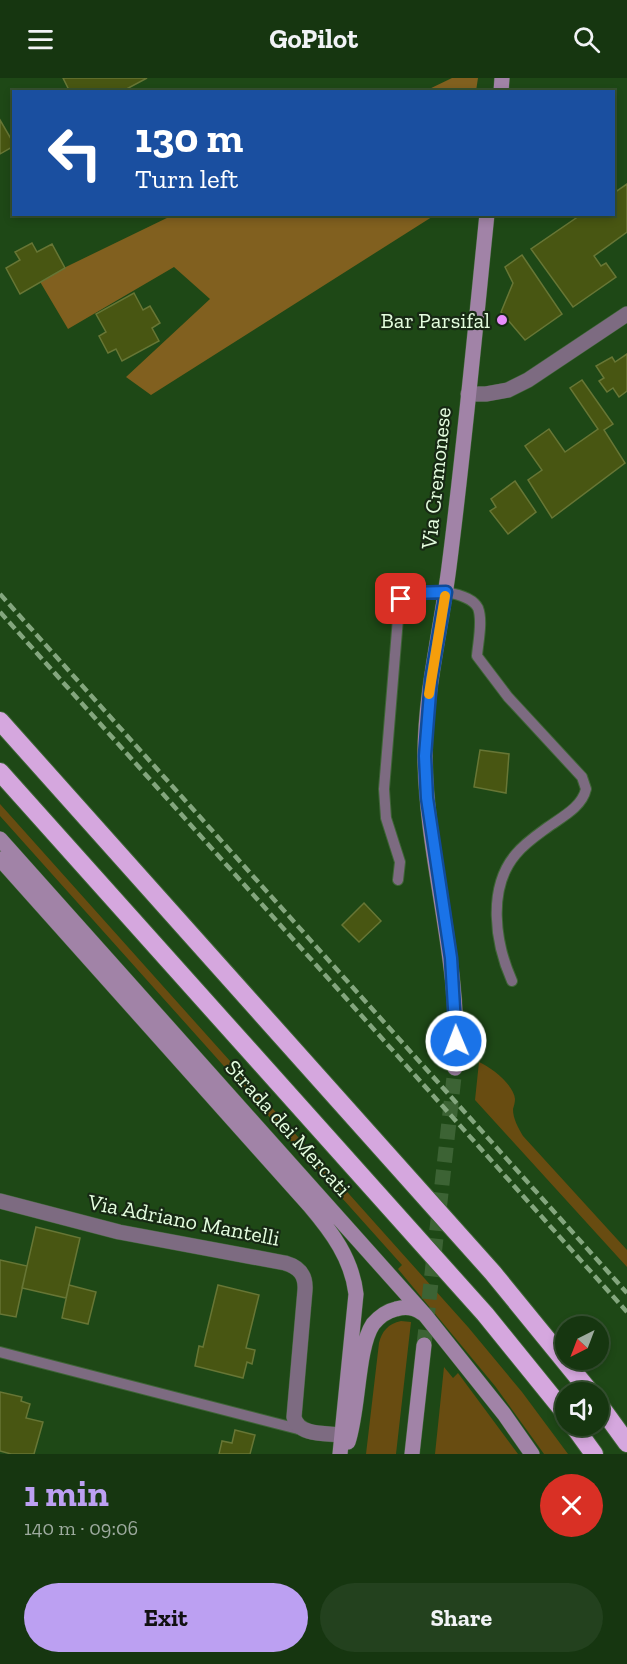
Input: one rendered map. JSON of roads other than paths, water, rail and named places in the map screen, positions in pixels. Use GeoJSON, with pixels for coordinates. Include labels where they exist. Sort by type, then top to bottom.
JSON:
{"type":"FeatureCollection","features":[{"type":"Feature","properties":{"kind":"highway"},"geometry":{"type":"LineString","coordinates":[[0,721],[493,1273],[583,1382]]}},
{"type":"Feature","properties":{"kind":"highway"},"geometry":{"type":"LineString","coordinates":[[0,772],[468,1294],[555,1400]]}},
{"type":"Feature","properties":{"kind":"highway"},"geometry":{"type":"LineString","coordinates":[[609,1418],[627,1443]]}},
{"type":"Feature","properties":{"kind":"highway"},"geometry":{"type":"LineString","coordinates":[[581,1436],[594,1454]]}},
{"type":"Feature","properties":{"kind":"street","name":"Via Cremonese"},"geometry":{"type":"LineString","coordinates":[[455,1068],[454,990],[427,798],[425,756],[429,690],[446,592],[488,216]]}},
{"type":"Feature","properties":{"kind":"street"},"geometry":{"type":"LineString","coordinates":[[468,394],[508,390],[528,380],[627,314]]}},
{"type":"Feature","properties":{"kind":"street","name":"Strada dei Mercati"},"geometry":{"type":"LineString","coordinates":[[0,839],[425,1315],[504,1414],[532,1454]]}},
{"type":"Feature","properties":{"kind":"street","name":"Strada dei Mercati"},"geometry":{"type":"LineString","coordinates":[[0,860],[309,1205],[339,1244],[353,1275],[357,1294],[342,1454]]}},
{"type":"Feature","properties":{"kind":"street","name":"Via Adriano Mantelli"},"geometry":{"type":"LineString","coordinates":[[0,1201],[119,1232],[285,1263],[297,1269],[302,1273],[306,1284],[294,1417],[302,1430]]}},
{"type":"Feature","properties":{"kind":"street"},"geometry":{"type":"LineString","coordinates":[[342,1454],[352,1430],[365,1349],[372,1326],[382,1315],[397,1309],[412,1307],[425,1315]]}},
{"type":"Feature","properties":{"kind":"street"},"geometry":{"type":"LineString","coordinates":[[412,1454],[424,1345]]}},
{"type":"Feature","properties":{"kind":"street"},"geometry":{"type":"LineString","coordinates":[[302,1430],[342,1435]]}},
{"type":"Feature","properties":{"kind":"lane"},"geometry":{"type":"LineString","coordinates":[[398,880],[400,862],[388,825],[384,789],[399,606],[401,599],[407,594],[446,592],[468,598],[476,605],[479,611],[477,656],[508,697],[582,777],[586,789],[580,803],[523,846],[507,867],[501,884],[497,924],[502,957],[512,981]]}},
{"type":"Feature","properties":{"kind":"lane"},"geometry":{"type":"LineString","coordinates":[[0,1352],[302,1430]]}},
{"type":"Feature","properties":{"kind":"tunnel"},"geometry":{"type":"LineString","coordinates":[[424,1345],[455,1068]]}},
{"type":"Feature","properties":{"kind":"railway"},"geometry":{"type":"LineString","coordinates":[[0,594],[627,1293]]}},
{"type":"Feature","properties":{"kind":"railway"},"geometry":{"type":"LineString","coordinates":[[0,612],[627,1312]]}},
{"type":"Feature","properties":{"kind":"place","name":"Bar Parsifal"},"geometry":{"type":"Point","coordinates":[502,320]}}]}
